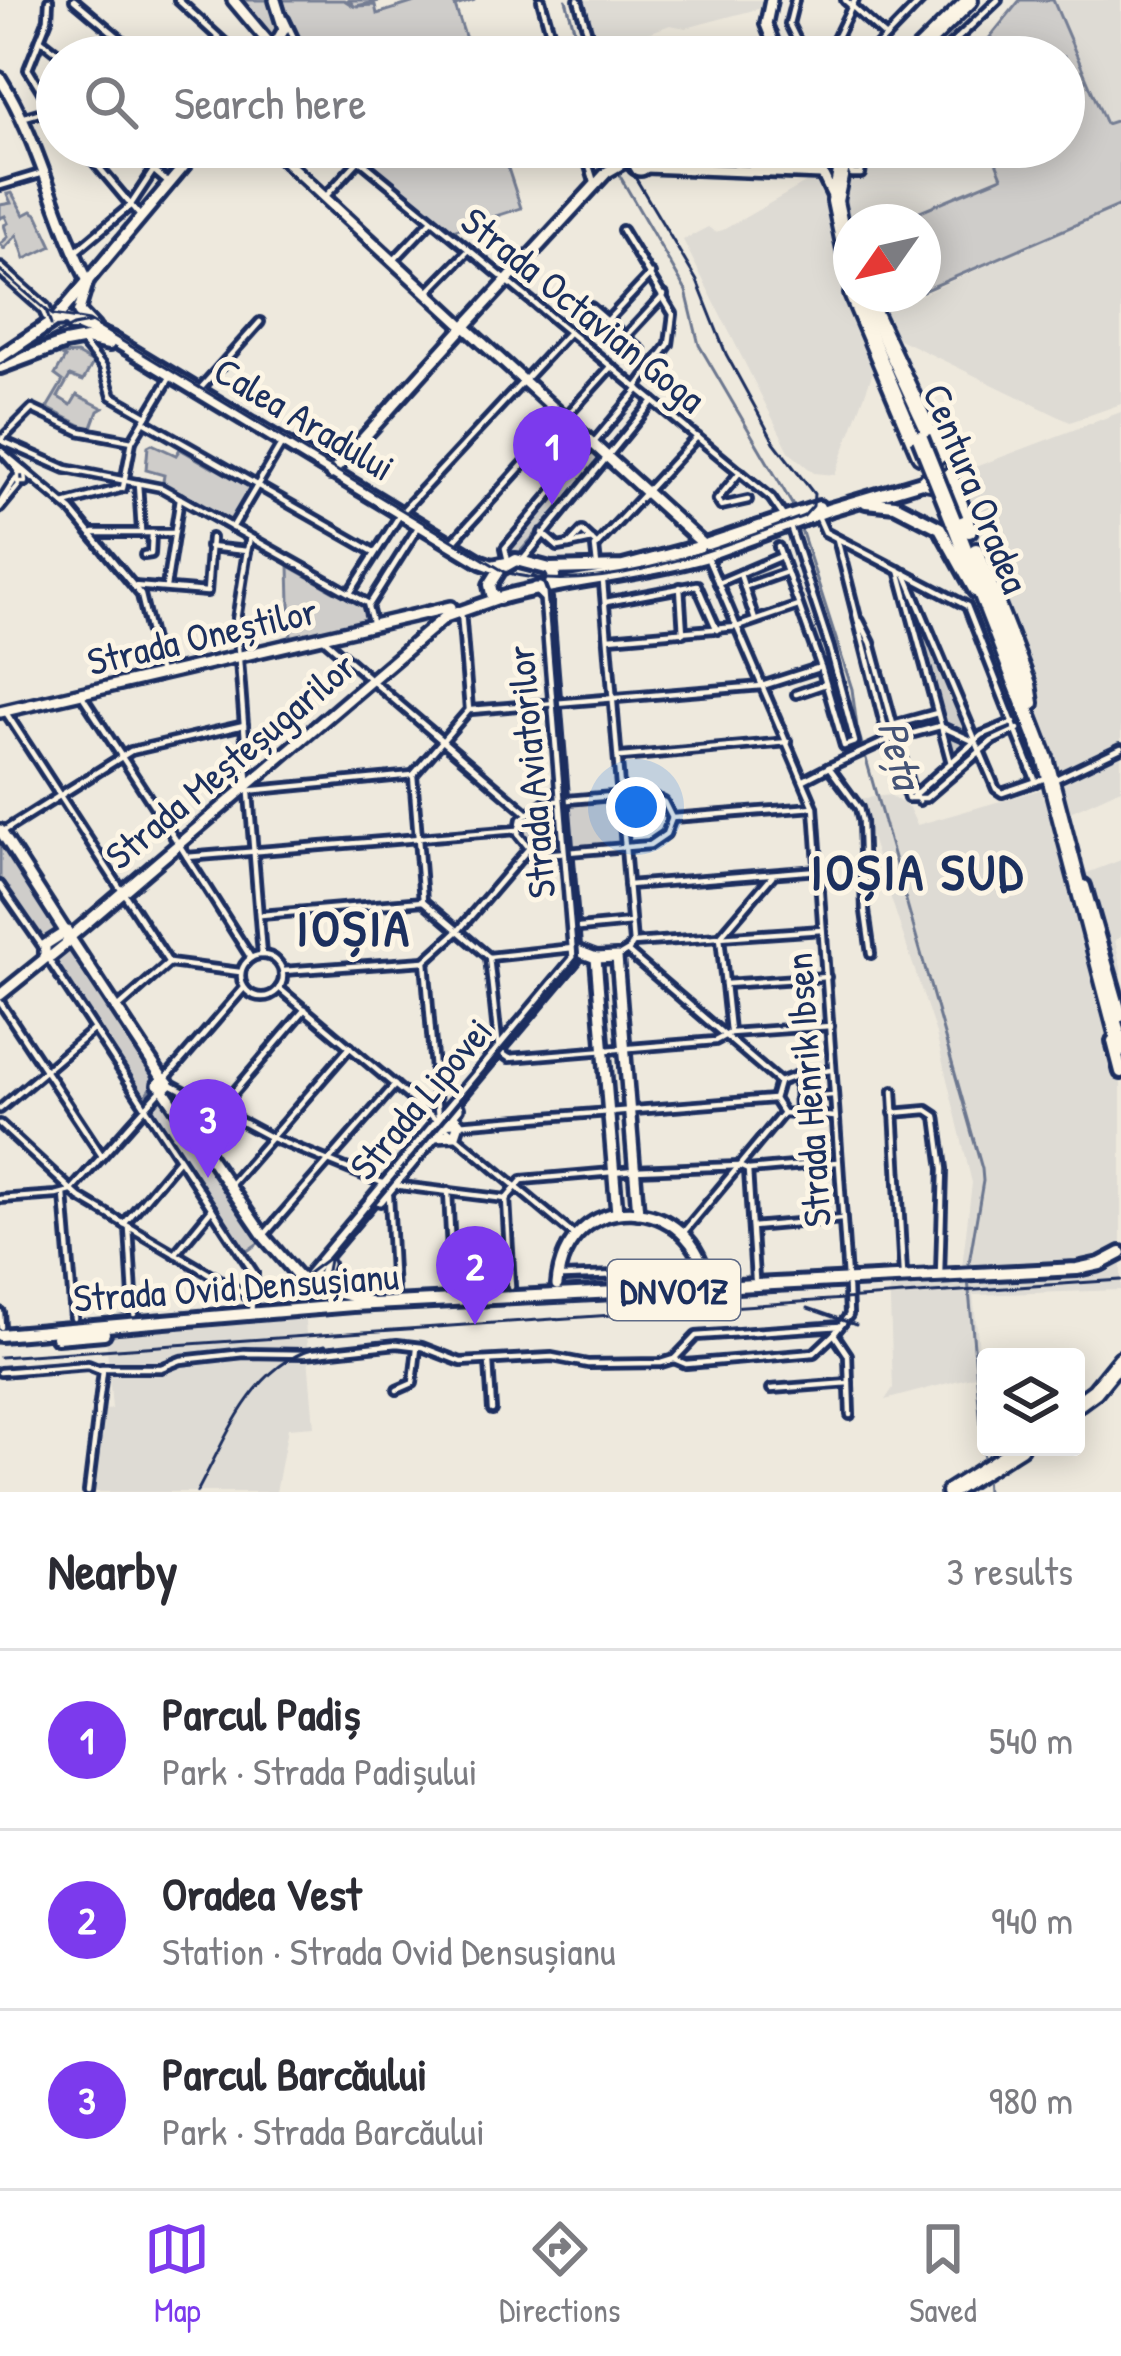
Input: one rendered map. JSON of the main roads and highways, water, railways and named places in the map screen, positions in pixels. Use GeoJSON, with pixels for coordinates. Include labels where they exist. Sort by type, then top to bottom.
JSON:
{"type":"FeatureCollection","features":[{"type":"Feature","properties":{"kind":"highway"},"geometry":{"type":"LineString","coordinates":[[937,36],[974,0]]}},
{"type":"Feature","properties":{"kind":"highway"},"geometry":{"type":"LineString","coordinates":[[836,204],[843,168]]}},
{"type":"Feature","properties":{"kind":"highway"},"geometry":{"type":"LineString","coordinates":[[841,204],[844,168]]}},
{"type":"Feature","properties":{"kind":"highway"},"geometry":{"type":"LineString","coordinates":[[864,312],[922,461]]}},
{"type":"Feature","properties":{"kind":"highway","name":"Centura Oradea"},"geometry":{"type":"LineString","coordinates":[[865,312],[921,437],[1016,682]]}},
{"type":"Feature","properties":{"kind":"highway"},"geometry":{"type":"LineString","coordinates":[[866,312],[940,455]]}},
{"type":"Feature","properties":{"kind":"highway","name":"Calea Aradului"},"geometry":{"type":"LineString","coordinates":[[929,483],[943,483],[955,471],[969,530]]}},
{"type":"Feature","properties":{"kind":"highway"},"geometry":{"type":"LineString","coordinates":[[929,483],[1016,682],[1083,883],[1121,1029]]}},
{"type":"Feature","properties":{"kind":"highway","name":"Centura Oradea"},"geometry":{"type":"LineString","coordinates":[[954,520],[1032,708]]}},
{"type":"Feature","properties":{"kind":"highway"},"geometry":{"type":"LineString","coordinates":[[976,551],[1028,684],[1047,779],[1121,1049]]}},
{"type":"Feature","properties":{"kind":"highway"},"geometry":{"type":"LineString","coordinates":[[1085,1400],[1121,1359]]}},
{"type":"Feature","properties":{"kind":"highway"},"geometry":{"type":"LineString","coordinates":[[1085,1404],[1121,1368]]}},
{"type":"Feature","properties":{"kind":"highway"},"geometry":{"type":"LineString","coordinates":[[937,1492],[995,1456]]}},
{"type":"Feature","properties":{"kind":"highway"},"geometry":{"type":"LineString","coordinates":[[950,1492],[996,1456]]}},
{"type":"Feature","properties":{"kind":"main road"},"geometry":{"type":"LineString","coordinates":[[0,357],[52,322],[76,322]]}},
{"type":"Feature","properties":{"kind":"main road"},"geometry":{"type":"LineString","coordinates":[[52,322],[50,336],[64,344]]}},
{"type":"Feature","properties":{"kind":"main road","name":"Calea Aradului"},"geometry":{"type":"LineString","coordinates":[[76,322],[170,377]]}},
{"type":"Feature","properties":{"kind":"main road","name":"Calea Aradului"},"geometry":{"type":"LineString","coordinates":[[0,368],[64,344],[76,322]]}},
{"type":"Feature","properties":{"kind":"main road","name":"Calea Aradului"},"geometry":{"type":"LineString","coordinates":[[76,322],[450,545],[482,567],[492,594],[499,598],[601,574],[660,569],[702,550],[864,496],[929,483]]}},
{"type":"Feature","properties":{"kind":"main road","name":"Calea Aradului"},"geometry":{"type":"LineString","coordinates":[[797,518],[864,496]]}},
{"type":"Feature","properties":{"kind":"main road"},"geometry":{"type":"LineString","coordinates":[[839,506],[885,502],[934,524],[947,537],[975,591]]}},
{"type":"Feature","properties":{"kind":"main road","name":"Calea Aradului"},"geometry":{"type":"LineString","coordinates":[[400,514],[487,565],[513,562],[601,574]]}},
{"type":"Feature","properties":{"kind":"main road"},"geometry":{"type":"LineString","coordinates":[[490,584],[513,562]]}},
{"type":"Feature","properties":{"kind":"main road"},"geometry":{"type":"LineString","coordinates":[[549,568],[554,575],[550,584]]}},
{"type":"Feature","properties":{"kind":"main road"},"geometry":{"type":"LineString","coordinates":[[1083,883],[1121,1016]]}},
{"type":"Feature","properties":{"kind":"main road"},"geometry":{"type":"LineString","coordinates":[[1089,927],[1121,1072]]}},
{"type":"Feature","properties":{"kind":"main road","name":"Strada Ovid Densușianu"},"geometry":{"type":"LineString","coordinates":[[0,1334],[364,1309],[1081,1273],[1121,1256]]}},
{"type":"Feature","properties":{"kind":"main road","name":"Strada Ovid Densușianu"},"geometry":{"type":"LineString","coordinates":[[0,1334],[382,1303],[971,1278]]}},
{"type":"Feature","properties":{"kind":"waterway","name":"Peța"},"geometry":{"type":"LineString","coordinates":[[566,0],[576,36]]}},
{"type":"Feature","properties":{"kind":"waterway","name":"Peța"},"geometry":{"type":"LineString","coordinates":[[617,171],[686,291],[699,345],[796,511]]}},
{"type":"Feature","properties":{"kind":"waterway","name":"Peța"},"geometry":{"type":"LineString","coordinates":[[800,526],[852,689],[857,727],[982,1169],[968,1269]]}},
{"type":"Feature","properties":{"kind":"waterway","name":"Peța"},"geometry":{"type":"LineString","coordinates":[[968,1279],[984,1460]]}},
{"type":"Feature","properties":{"kind":"waterway","name":"Peța"},"geometry":{"type":"LineString","coordinates":[[985,1476],[986,1492]]}},
{"type":"Feature","properties":{"kind":"tram line"},"geometry":{"type":"LineString","coordinates":[[574,0],[584,36]]}},
{"type":"Feature","properties":{"kind":"tram line"},"geometry":{"type":"LineString","coordinates":[[46,310],[89,321],[505,572],[540,579],[578,579],[657,566],[804,516],[813,506],[814,494],[774,442],[726,354],[697,281],[630,168]]}},
{"type":"Feature","properties":{"kind":"tram line"},"geometry":{"type":"LineString","coordinates":[[0,270],[46,310],[51,325]]}},
{"type":"Feature","properties":{"kind":"tram line"},"geometry":{"type":"LineString","coordinates":[[0,364],[73,326],[89,323]]}},
{"type":"Feature","properties":{"kind":"tram line"},"geometry":{"type":"LineString","coordinates":[[533,576],[545,583],[550,596],[579,960],[344,1240],[329,1260],[324,1286],[313,1291],[306,1283],[307,1274],[327,1259],[577,958],[547,592],[534,578]]}},
{"type":"Feature","properties":{"kind":"railway"},"geometry":{"type":"LineString","coordinates":[[0,1357],[1121,1280]]}},
{"type":"Feature","properties":{"kind":"railway"},"geometry":{"type":"LineString","coordinates":[[808,1308],[856,1325]]}},
{"type":"Feature","properties":{"kind":"railway"},"geometry":{"type":"LineString","coordinates":[[197,1492],[261,1383],[300,1353],[325,1345]]}},
{"type":"Feature","properties":{"kind":"place","name":"Parcul Padiș"},"geometry":{"type":"Point","coordinates":[552,505]}},
{"type":"Feature","properties":{"kind":"place","name":"Parcul Barcăului"},"geometry":{"type":"Point","coordinates":[208,1178]}},
{"type":"Feature","properties":{"kind":"place","name":"Oradea Vest"},"geometry":{"type":"Point","coordinates":[475,1325]}},
{"type":"Feature","properties":{"kind":"district","name":"IOȘIA SUD"},"geometry":{"type":"Point","coordinates":[918,871]}},
{"type":"Feature","properties":{"kind":"district","name":"IOȘIA"},"geometry":{"type":"Point","coordinates":[354,927]}}]}
